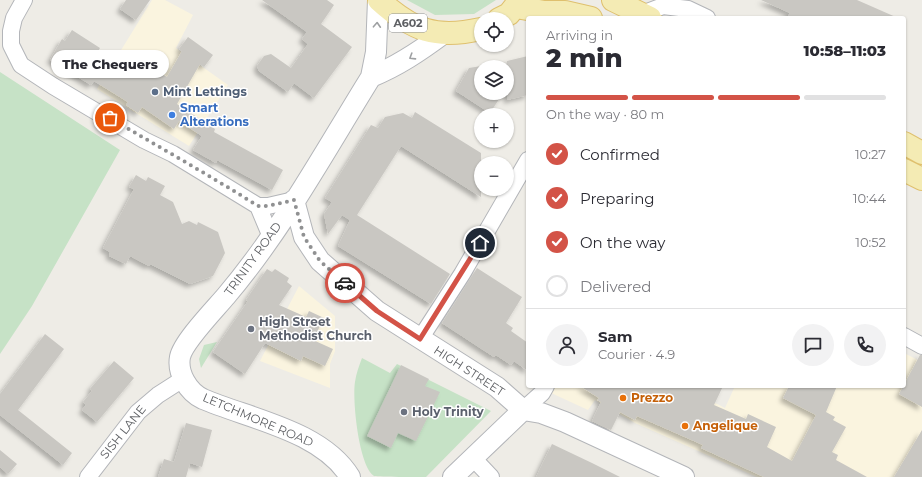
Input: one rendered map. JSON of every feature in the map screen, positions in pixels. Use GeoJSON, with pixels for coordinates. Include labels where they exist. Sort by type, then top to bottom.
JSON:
{"type":"FeatureCollection","features":[{"type":"Feature","properties":{"kind":"main road","name":"A602"},"geometry":{"type":"LineString","coordinates":[[379,0],[393,13],[414,26],[443,34],[460,34],[474,31]]}},
{"type":"Feature","properties":{"kind":"main road"},"geometry":{"type":"LineString","coordinates":[[613,0],[646,16]]}},
{"type":"Feature","properties":{"kind":"main road"},"geometry":{"type":"LineString","coordinates":[[512,9],[571,13],[583,16]]}},
{"type":"Feature","properties":{"kind":"main road"},"geometry":{"type":"LineString","coordinates":[[906,143],[922,153]]}},
{"type":"Feature","properties":{"kind":"main road"},"geometry":{"type":"LineString","coordinates":[[906,171],[922,179]]}},
{"type":"Feature","properties":{"kind":"street"},"geometry":{"type":"LineString","coordinates":[[24,0],[14,18],[6,44],[21,65],[258,206],[268,206],[294,200]]}},
{"type":"Feature","properties":{"kind":"street","name":"TRINITY ROAD"},"geometry":{"type":"LineString","coordinates":[[183,379],[180,371],[181,355],[190,340],[242,277],[271,237],[371,77],[376,52],[379,0]]}},
{"type":"Feature","properties":{"kind":"street"},"geometry":{"type":"LineString","coordinates":[[646,16],[664,6],[688,9],[703,16]]}},
{"type":"Feature","properties":{"kind":"street"},"geometry":{"type":"LineString","coordinates":[[371,77],[391,69],[420,52],[443,34]]}},
{"type":"Feature","properties":{"kind":"street"},"geometry":{"type":"LineString","coordinates":[[420,339],[462,274],[526,163]]}},
{"type":"Feature","properties":{"kind":"street","name":"HIGH STREET"},"geometry":{"type":"LineString","coordinates":[[294,200],[304,237],[320,261],[377,311],[497,387],[523,410]]}},
{"type":"Feature","properties":{"kind":"street"},"geometry":{"type":"LineString","coordinates":[[258,206],[271,237]]}},
{"type":"Feature","properties":{"kind":"street"},"geometry":{"type":"LineString","coordinates":[[906,337],[922,346]]}},
{"type":"Feature","properties":{"kind":"street","name":"SISH LANE"},"geometry":{"type":"LineString","coordinates":[[88,477],[138,412],[158,395],[183,379]]}},
{"type":"Feature","properties":{"kind":"street","name":"LETCHMORE ROAD"},"geometry":{"type":"LineString","coordinates":[[183,379],[188,387],[201,398],[283,429],[316,444],[329,452],[350,477]]}},
{"type":"Feature","properties":{"kind":"street"},"geometry":{"type":"LineString","coordinates":[[453,477],[542,393],[545,388]]}},
{"type":"Feature","properties":{"kind":"street"},"geometry":{"type":"LineString","coordinates":[[523,410],[541,413],[565,422],[684,477]]}},
{"type":"Feature","properties":{"kind":"street"},"geometry":{"type":"LineString","coordinates":[[473,458],[491,477]]}},
{"type":"Feature","properties":{"kind":"shaded area"},"geometry":{"type":"Polygon","coordinates":[[[152,0],[165,0],[193,15],[176,48],[228,85],[189,146],[97,89],[152,0]]]}},
{"type":"Feature","properties":{"kind":"shaded area"},"geometry":{"type":"Polygon","coordinates":[[[299,286],[335,316],[335,351],[330,364],[330,388],[260,361],[299,286]]]}},
{"type":"Feature","properties":{"kind":"shaded area"},"geometry":{"type":"Polygon","coordinates":[[[906,354],[922,362],[922,477],[757,477],[635,423],[595,400],[588,410],[549,392],[552,388],[686,388],[725,408],[734,388],[906,388],[906,354]]]}},
{"type":"Feature","properties":{"kind":"green space"},"geometry":{"type":"Polygon","coordinates":[[[407,0],[496,0],[477,12],[474,12],[474,14],[435,15],[407,0]]]}},
{"type":"Feature","properties":{"kind":"green space"},"geometry":{"type":"Polygon","coordinates":[[[0,72],[120,150],[32,306],[0,354],[0,72]]]}},
{"type":"Feature","properties":{"kind":"green space"},"geometry":{"type":"Polygon","coordinates":[[[217,342],[201,368],[199,359],[204,345],[217,342]]]}},
{"type":"Feature","properties":{"kind":"green space"},"geometry":{"type":"Polygon","coordinates":[[[362,358],[390,373],[397,364],[491,411],[426,477],[374,476],[364,460],[356,417],[354,391],[357,373],[362,358]]]}},
{"type":"Feature","properties":{"kind":"building"},"geometry":{"type":"Polygon","coordinates":[[[126,0],[150,0],[136,20],[120,9],[126,0]]]}},
{"type":"Feature","properties":{"kind":"building"},"geometry":{"type":"Polygon","coordinates":[[[262,0],[327,0],[334,5],[321,24],[352,47],[314,98],[294,83],[288,92],[259,71],[257,66],[264,56],[271,54],[291,68],[308,44],[302,39],[307,32],[262,0]]]}},
{"type":"Feature","properties":{"kind":"building"},"geometry":{"type":"Polygon","coordinates":[[[761,0],[857,0],[893,16],[788,16],[790,13],[761,0]]]}},
{"type":"Feature","properties":{"kind":"building"},"geometry":{"type":"Polygon","coordinates":[[[72,30],[100,48],[92,62],[114,76],[125,57],[138,65],[140,61],[167,77],[182,51],[179,49],[188,37],[213,55],[204,67],[200,64],[177,104],[215,129],[214,132],[283,170],[272,190],[217,160],[216,163],[193,150],[202,136],[179,121],[174,129],[142,107],[138,113],[126,105],[128,102],[94,81],[91,85],[50,60],[62,39],[65,41],[72,30]]]}},
{"type":"Feature","properties":{"kind":"building"},"geometry":{"type":"Polygon","coordinates":[[[526,56],[526,95],[514,98],[514,60],[511,60],[526,56]]]}},
{"type":"Feature","properties":{"kind":"building"},"geometry":{"type":"Polygon","coordinates":[[[474,67],[474,100],[498,100],[493,108],[482,108],[456,91],[469,68],[474,67]]]}},
{"type":"Feature","properties":{"kind":"building"},"geometry":{"type":"Polygon","coordinates":[[[415,112],[481,153],[481,156],[474,156],[474,193],[401,146],[357,215],[450,274],[431,304],[338,246],[350,220],[342,215],[328,234],[324,214],[332,202],[325,198],[371,125],[378,128],[385,117],[403,113],[412,118],[415,112]]]}},
{"type":"Feature","properties":{"kind":"building"},"geometry":{"type":"Polygon","coordinates":[[[136,175],[146,181],[148,177],[165,186],[160,195],[173,202],[182,224],[189,221],[197,225],[198,222],[218,232],[225,253],[213,276],[190,284],[150,264],[149,266],[130,256],[126,264],[109,256],[110,252],[103,248],[134,189],[129,187],[136,175]]]}},
{"type":"Feature","properties":{"kind":"building"},"geometry":{"type":"Polygon","coordinates":[[[477,268],[522,297],[506,323],[513,328],[511,331],[526,342],[526,370],[514,361],[511,365],[496,355],[494,357],[442,323],[477,268]]]}},
{"type":"Feature","properties":{"kind":"building","name":"High Street Methodist Church"},"geometry":{"type":"Polygon","coordinates":[[[267,269],[272,272],[275,269],[289,278],[287,282],[292,286],[279,305],[306,317],[309,311],[324,318],[313,340],[333,349],[325,366],[303,356],[301,361],[265,343],[245,374],[213,352],[248,301],[246,300],[267,269]]]}},
{"type":"Feature","properties":{"kind":"building"},"geometry":{"type":"Polygon","coordinates":[[[45,334],[64,349],[18,410],[72,453],[63,465],[0,415],[0,394],[45,334]]]}},
{"type":"Feature","properties":{"kind":"building"},"geometry":{"type":"Polygon","coordinates":[[[920,355],[922,355],[922,407],[899,394],[902,388],[906,388],[906,381],[920,355]]]}},
{"type":"Feature","properties":{"kind":"building"},"geometry":{"type":"Polygon","coordinates":[[[114,361],[134,378],[97,422],[82,410],[86,405],[83,402],[92,391],[90,389],[114,361]]]}},
{"type":"Feature","properties":{"kind":"building","name":"Holy Trinity"},"geometry":{"type":"Polygon","coordinates":[[[401,365],[429,379],[425,386],[440,392],[416,441],[398,433],[391,448],[367,436],[401,365]]]}},
{"type":"Feature","properties":{"kind":"building"},"geometry":{"type":"Polygon","coordinates":[[[583,388],[722,388],[714,405],[746,419],[748,414],[776,427],[767,447],[792,461],[816,415],[783,398],[788,388],[836,388],[826,412],[835,417],[833,420],[846,427],[832,452],[838,455],[836,460],[867,477],[764,477],[701,448],[703,445],[637,416],[635,420],[620,412],[611,430],[592,421],[601,402],[597,400],[599,398],[583,388]]]}},
{"type":"Feature","properties":{"kind":"building"},"geometry":{"type":"Polygon","coordinates":[[[186,423],[212,430],[202,467],[190,463],[186,477],[158,477],[164,459],[174,462],[186,423]]]}},
{"type":"Feature","properties":{"kind":"building"},"geometry":{"type":"Polygon","coordinates":[[[922,430],[922,477],[894,477],[922,430]]]}},
{"type":"Feature","properties":{"kind":"building"},"geometry":{"type":"Polygon","coordinates":[[[552,444],[592,463],[620,477],[536,477],[552,444]]]}},
{"type":"Feature","properties":{"kind":"building"},"geometry":{"type":"Polygon","coordinates":[[[0,450],[17,464],[8,474],[0,467],[0,450]]]}},
{"type":"Feature","properties":{"kind":"way so far"},"geometry":{"type":"LineString","coordinates":[[110,118],[144,140],[173,154],[258,206],[268,206],[294,200],[304,237],[311,249],[320,261],[345,283]]}},
{"type":"Feature","properties":{"kind":"place","name":"Mint Lettings"},"geometry":{"type":"Point","coordinates":[155,92]}},
{"type":"Feature","properties":{"kind":"place","name":"Smart Alterations"},"geometry":{"type":"Point","coordinates":[172,115]}},
{"type":"Feature","properties":{"kind":"place","name":"The Chequers"},"geometry":{"type":"Point","coordinates":[110,118]}},
{"type":"Feature","properties":{"kind":"place","name":"High Street Methodist Church"},"geometry":{"type":"Point","coordinates":[251,329]}},
{"type":"Feature","properties":{"kind":"place","name":"Prezzo"},"geometry":{"type":"Point","coordinates":[623,398]}},
{"type":"Feature","properties":{"kind":"place","name":"Holy Trinity"},"geometry":{"type":"Point","coordinates":[404,412]}},
{"type":"Feature","properties":{"kind":"place","name":"Angelique"},"geometry":{"type":"Point","coordinates":[685,426]}},
{"type":"Feature","properties":{"kind":"route"},"geometry":{"type":"LineString","coordinates":[[345,283],[377,311],[420,339],[480,243]]}}]}
